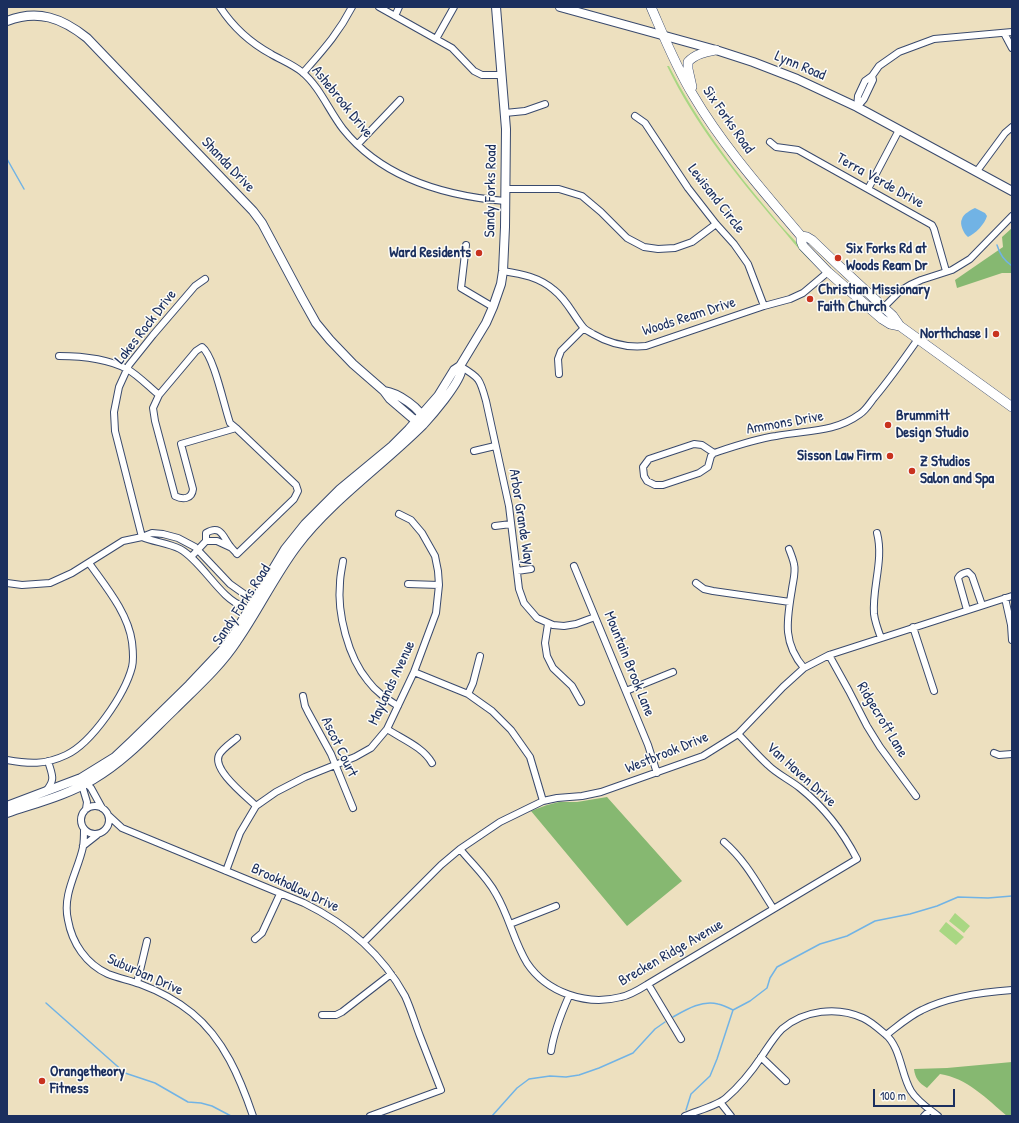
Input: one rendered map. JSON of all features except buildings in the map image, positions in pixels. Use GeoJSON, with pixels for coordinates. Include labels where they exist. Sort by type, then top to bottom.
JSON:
{"type":"FeatureCollection","features":[{"type":"Feature","properties":{"kind":"main road","name":"Six Forks Road"},"geometry":{"type":"LineString","coordinates":[[651,7],[662,35],[692,95],[734,156],[801,236],[801,241],[804,246],[828,272],[882,319],[890,324],[900,326],[1012,407]]}},
{"type":"Feature","properties":{"kind":"main road"},"geometry":{"type":"LineString","coordinates":[[692,95],[687,65],[688,62],[692,57],[716,50]]}},
{"type":"Feature","properties":{"kind":"main road","name":"Six Forks Road"},"geometry":{"type":"LineString","coordinates":[[801,236],[812,240],[883,308],[897,319],[900,326]]}},
{"type":"Feature","properties":{"kind":"street","name":"Ashebrook Drive"},"geometry":{"type":"LineString","coordinates":[[220,7],[235,27],[253,43],[291,64],[303,73],[312,82],[344,130],[370,155],[383,164],[416,183],[449,192],[505,201]]}},
{"type":"Feature","properties":{"kind":"street"},"geometry":{"type":"LineString","coordinates":[[303,73],[330,43],[352,7]]}},
{"type":"Feature","properties":{"kind":"street"},"geometry":{"type":"LineString","coordinates":[[379,7],[452,48],[474,71],[482,75],[501,75]]}},
{"type":"Feature","properties":{"kind":"street"},"geometry":{"type":"LineString","coordinates":[[395,16],[399,7]]}},
{"type":"Feature","properties":{"kind":"street"},"geometry":{"type":"LineString","coordinates":[[436,39],[454,7]]}},
{"type":"Feature","properties":{"kind":"street","name":"Sandy Forks Road"},"geometry":{"type":"LineString","coordinates":[[7,813],[83,782],[115,757],[189,685],[224,648],[296,547],[314,527],[330,510],[408,440],[424,418],[446,397],[461,372],[460,366],[486,323],[501,284],[503,271],[506,147],[505,113],[496,7]]}},
{"type":"Feature","properties":{"kind":"street","name":"Lynn Road"},"geometry":{"type":"LineString","coordinates":[[560,7],[716,50],[797,79],[857,107],[1012,191]]}},
{"type":"Feature","properties":{"kind":"street","name":"Shanda Drive"},"geometry":{"type":"LineString","coordinates":[[7,21],[15,18],[31,16],[47,17],[67,24],[87,38],[253,211],[262,223],[302,298],[322,330],[353,364],[416,421]]}},
{"type":"Feature","properties":{"kind":"street"},"geometry":{"type":"LineString","coordinates":[[857,107],[858,96],[865,81],[872,76],[879,66],[895,55],[934,39],[1012,32]]}},
{"type":"Feature","properties":{"kind":"street"},"geometry":{"type":"LineString","coordinates":[[1004,33],[1012,48]]}},
{"type":"Feature","properties":{"kind":"street"},"geometry":{"type":"LineString","coordinates":[[358,144],[400,100]]}},
{"type":"Feature","properties":{"kind":"street"},"geometry":{"type":"LineString","coordinates":[[505,113],[524,111],[545,104]]}},
{"type":"Feature","properties":{"kind":"street","name":"Lewisand Circle"},"geometry":{"type":"LineString","coordinates":[[635,116],[645,123],[688,188],[716,224],[734,244],[748,264],[764,306]]}},
{"type":"Feature","properties":{"kind":"street"},"geometry":{"type":"LineString","coordinates":[[976,171],[1005,133],[1012,127]]}},
{"type":"Feature","properties":{"kind":"street"},"geometry":{"type":"LineString","coordinates":[[868,189],[899,130]]}},
{"type":"Feature","properties":{"kind":"street","name":"Terra Verde Drive"},"geometry":{"type":"LineString","coordinates":[[770,142],[776,147],[798,150],[932,224],[946,271]]}},
{"type":"Feature","properties":{"kind":"street"},"geometry":{"type":"LineString","coordinates":[[505,189],[559,189],[582,196],[601,212],[627,238],[644,246],[658,250],[675,248],[692,242],[716,224]]}},
{"type":"Feature","properties":{"kind":"street"},"geometry":{"type":"LineString","coordinates":[[883,308],[900,291],[921,280],[960,266],[970,259],[1012,216]]}},
{"type":"Feature","properties":{"kind":"street"},"geometry":{"type":"LineString","coordinates":[[466,245],[461,288],[493,306]]}},
{"type":"Feature","properties":{"kind":"street","name":"Woods Ream Drive"},"geometry":{"type":"LineString","coordinates":[[503,271],[526,275],[543,282],[555,290],[584,328],[602,339],[617,345],[634,347],[646,346],[764,306],[790,299],[803,293],[828,272]]}},
{"type":"Feature","properties":{"kind":"street","name":"Lakes Rock Drive"},"geometry":{"type":"LineString","coordinates":[[142,538],[115,431],[114,412],[119,387],[128,369],[153,335],[195,286],[205,280]]}},
{"type":"Feature","properties":{"kind":"street"},"geometry":{"type":"LineString","coordinates":[[558,374],[558,359],[561,351],[584,328]]}},
{"type":"Feature","properties":{"kind":"street","name":"Ammons Drive"},"geometry":{"type":"LineString","coordinates":[[714,453],[753,440],[778,435],[822,431],[836,427],[854,418],[862,413],[918,339]]}},
{"type":"Feature","properties":{"kind":"street"},"geometry":{"type":"LineString","coordinates":[[206,541],[222,540],[237,554],[294,499],[298,492],[296,485],[236,428],[230,423],[213,367],[206,350],[202,347],[196,350],[159,395],[153,408],[155,421],[175,496],[181,499],[187,498],[193,493],[181,444],[236,428]]}},
{"type":"Feature","properties":{"kind":"street"},"geometry":{"type":"LineString","coordinates":[[59,356],[78,356],[104,360],[128,369],[159,395]]}},
{"type":"Feature","properties":{"kind":"street","name":"Arbor Grande Way"},"geometry":{"type":"LineString","coordinates":[[460,366],[477,376],[482,386],[509,506],[519,589],[524,603],[537,618],[548,624]]}},
{"type":"Feature","properties":{"kind":"street","name":"Shanda Drive"},"geometry":{"type":"LineString","coordinates":[[384,391],[392,392],[424,418]]}},
{"type":"Feature","properties":{"kind":"street"},"geometry":{"type":"LineString","coordinates":[[416,421],[424,418]]}},
{"type":"Feature","properties":{"kind":"street","name":"Sandy Forks Road"},"geometry":{"type":"LineString","coordinates":[[253,606],[285,549],[305,524],[340,489],[392,446],[416,421]]}},
{"type":"Feature","properties":{"kind":"street"},"geometry":{"type":"LineString","coordinates":[[694,444],[702,444],[714,453],[711,456],[708,467],[699,473],[663,485],[655,485],[647,481],[644,476],[643,467],[648,459],[694,444]]}},
{"type":"Feature","properties":{"kind":"street"},"geometry":{"type":"LineString","coordinates":[[474,451],[495,446]]}},
{"type":"Feature","properties":{"kind":"street","name":"Maylands Avenue"},"geometry":{"type":"LineString","coordinates":[[226,871],[240,833],[256,806],[276,792],[304,777],[355,757],[371,748],[387,729],[414,672],[436,613],[439,585],[435,556],[422,533],[411,520],[399,514]]}},
{"type":"Feature","properties":{"kind":"street"},"geometry":{"type":"LineString","coordinates":[[495,526],[511,524]]}},
{"type":"Feature","properties":{"kind":"street"},"geometry":{"type":"LineString","coordinates":[[192,558],[206,541],[206,533],[210,530],[217,530],[221,532],[222,540]]}},
{"type":"Feature","properties":{"kind":"street"},"geometry":{"type":"LineString","coordinates":[[877,533],[880,548],[874,615],[881,638]]}},
{"type":"Feature","properties":{"kind":"street"},"geometry":{"type":"LineString","coordinates":[[7,583],[22,585],[50,583],[72,573],[123,541],[142,538],[152,534],[163,534],[178,538],[195,547],[230,584],[247,596],[253,606]]}},
{"type":"Feature","properties":{"kind":"street"},"geometry":{"type":"LineString","coordinates":[[142,538],[180,549],[192,558],[232,600],[242,606],[253,606]]}},
{"type":"Feature","properties":{"kind":"street"},"geometry":{"type":"LineString","coordinates":[[789,549],[794,565],[787,621],[787,633],[790,646],[796,659],[804,668]]}},
{"type":"Feature","properties":{"kind":"street"},"geometry":{"type":"LineString","coordinates":[[343,561],[340,583],[340,598],[342,618],[348,642],[358,667],[368,681],[384,697],[398,706]]}},
{"type":"Feature","properties":{"kind":"street"},"geometry":{"type":"LineString","coordinates":[[7,760],[27,764],[48,762],[67,755],[84,744],[122,693],[132,667],[134,657],[128,625],[89,563]]}},
{"type":"Feature","properties":{"kind":"street","name":"Mountain Brook Lane"},"geometry":{"type":"LineString","coordinates":[[574,566],[648,745],[657,773]]}},
{"type":"Feature","properties":{"kind":"street"},"geometry":{"type":"LineString","coordinates":[[517,571],[531,569]]}},
{"type":"Feature","properties":{"kind":"street"},"geometry":{"type":"LineString","coordinates":[[967,610],[958,578],[959,575],[968,572],[972,576],[982,605]]}},
{"type":"Feature","properties":{"kind":"street"},"geometry":{"type":"LineString","coordinates":[[696,583],[704,589],[713,591],[790,602]]}},
{"type":"Feature","properties":{"kind":"street"},"geometry":{"type":"LineString","coordinates":[[408,584],[439,585]]}},
{"type":"Feature","properties":{"kind":"street","name":"Westbrook Drive"},"geometry":{"type":"LineString","coordinates":[[364,942],[420,884],[460,850],[500,822],[543,801],[601,792],[703,756],[738,734],[782,687],[804,668],[829,655],[1012,596]]}},
{"type":"Feature","properties":{"kind":"street"},"geometry":{"type":"LineString","coordinates":[[1005,598],[1011,625],[1012,640]]}},
{"type":"Feature","properties":{"kind":"street"},"geometry":{"type":"LineString","coordinates":[[581,702],[572,686],[553,668],[547,656],[545,642],[548,624],[564,626],[576,624],[596,617]]}},
{"type":"Feature","properties":{"kind":"street"},"geometry":{"type":"LineString","coordinates":[[913,627],[934,691]]}},
{"type":"Feature","properties":{"kind":"street","name":"Ridgecroft Lane"},"geometry":{"type":"LineString","coordinates":[[829,655],[867,726],[880,747],[916,796]]}},
{"type":"Feature","properties":{"kind":"street"},"geometry":{"type":"LineString","coordinates":[[468,694],[473,683],[480,656]]}},
{"type":"Feature","properties":{"kind":"street"},"geometry":{"type":"LineString","coordinates":[[414,672],[468,694],[492,711],[511,730],[530,757],[543,801]]}},
{"type":"Feature","properties":{"kind":"street"},"geometry":{"type":"LineString","coordinates":[[626,691],[673,672]]}},
{"type":"Feature","properties":{"kind":"street","name":"Ascot Court"},"geometry":{"type":"LineString","coordinates":[[303,696],[305,706],[325,741],[353,808]]}},
{"type":"Feature","properties":{"kind":"street"},"geometry":{"type":"LineString","coordinates":[[387,729],[422,751],[428,756],[432,763]]}},
{"type":"Feature","properties":{"kind":"street","name":"Van Haven Drive"},"geometry":{"type":"LineString","coordinates":[[738,734],[768,765],[800,788],[818,804],[837,826],[849,843],[857,859]]}},
{"type":"Feature","properties":{"kind":"street"},"geometry":{"type":"LineString","coordinates":[[237,738],[219,755],[218,763],[221,770],[231,782],[256,806]]}},
{"type":"Feature","properties":{"kind":"street"},"geometry":{"type":"LineString","coordinates":[[994,753],[1000,755],[1012,754]]}},
{"type":"Feature","properties":{"kind":"street"},"geometry":{"type":"LineString","coordinates":[[44,793],[52,784],[53,779],[48,762]]}},
{"type":"Feature","properties":{"kind":"street"},"geometry":{"type":"LineString","coordinates":[[53,779],[67,785]]}},
{"type":"Feature","properties":{"kind":"street","name":"Sandy Forks Road"},"geometry":{"type":"LineString","coordinates":[[7,806],[67,785],[83,782]]}},
{"type":"Feature","properties":{"kind":"street","name":"Brookhollow Drive"},"geometry":{"type":"LineString","coordinates":[[83,782],[100,807],[122,828],[322,912],[364,942],[392,974],[409,1006],[440,1090],[370,1116]]}},
{"type":"Feature","properties":{"kind":"street","name":"Suburban Drive"},"geometry":{"type":"LineString","coordinates":[[83,782],[87,802],[86,809],[81,820],[84,829],[84,846],[72,882],[66,911],[70,931],[74,941],[84,956],[98,968],[171,998],[194,1014],[222,1047],[231,1062],[253,1116]]}},
{"type":"Feature","properties":{"kind":"street"},"geometry":{"type":"LineString","coordinates":[[86,809],[100,807]]}},
{"type":"Feature","properties":{"kind":"street"},"geometry":{"type":"LineString","coordinates":[[106,830],[109,823],[109,816]]}},
{"type":"Feature","properties":{"kind":"street","name":"Brookhollow Drive"},"geometry":{"type":"LineString","coordinates":[[96,835],[106,830],[122,828]]}},
{"type":"Feature","properties":{"kind":"street"},"geometry":{"type":"LineString","coordinates":[[84,829],[87,832],[96,835]]}},
{"type":"Feature","properties":{"kind":"street","name":"Suburban Drive"},"geometry":{"type":"LineString","coordinates":[[84,846],[96,835]]}},
{"type":"Feature","properties":{"kind":"street"},"geometry":{"type":"LineString","coordinates":[[724,842],[735,851],[748,868],[773,908]]}},
{"type":"Feature","properties":{"kind":"street","name":"Brecken Ridge Avenue"},"geometry":{"type":"LineString","coordinates":[[460,850],[491,885],[528,964],[546,982],[569,996],[589,1000],[606,1000],[622,997],[648,984],[857,859]]}},
{"type":"Feature","properties":{"kind":"street"},"geometry":{"type":"LineString","coordinates":[[255,939],[262,933],[280,894]]}},
{"type":"Feature","properties":{"kind":"street"},"geometry":{"type":"LineString","coordinates":[[510,924],[556,906]]}},
{"type":"Feature","properties":{"kind":"street"},"geometry":{"type":"LineString","coordinates":[[137,983],[147,941]]}},
{"type":"Feature","properties":{"kind":"street"},"geometry":{"type":"LineString","coordinates":[[322,1015],[336,1015],[342,1012],[392,974]]}},
{"type":"Feature","properties":{"kind":"street"},"geometry":{"type":"LineString","coordinates":[[648,984],[681,1039]]}},
{"type":"Feature","properties":{"kind":"street"},"geometry":{"type":"LineString","coordinates":[[886,1035],[922,1010],[948,1000],[990,992],[1012,990]]}},
{"type":"Feature","properties":{"kind":"street"},"geometry":{"type":"LineString","coordinates":[[551,1051],[553,1037],[569,996]]}},
{"type":"Feature","properties":{"kind":"street"},"geometry":{"type":"LineString","coordinates":[[684,1116],[720,1102],[726,1098],[748,1075],[772,1041],[783,1029],[801,1018],[814,1013],[829,1011],[864,1018],[886,1035],[897,1054],[904,1077],[910,1090],[915,1097],[938,1116]]}},
{"type":"Feature","properties":{"kind":"street"},"geometry":{"type":"LineString","coordinates":[[761,1057],[786,1081]]}},
{"type":"Feature","properties":{"kind":"street"},"geometry":{"type":"LineString","coordinates":[[720,1102],[731,1116]]}},
{"type":"Feature","properties":{"kind":"street"},"geometry":{"type":"LineString","coordinates":[[924,1116],[930,1110]]}},
{"type":"Feature","properties":{"kind":"green space"},"geometry":{"type":"Polygon","coordinates":[[[667,66],[669,66],[703,125],[729,162],[777,222],[808,254],[819,268],[797,247],[732,168],[703,129],[667,66]]]}},
{"type":"Feature","properties":{"kind":"green space"},"geometry":{"type":"Polygon","coordinates":[[[1012,228],[1012,273],[1002,273],[957,288],[955,280],[1003,247],[1002,237],[1012,228]]]}},
{"type":"Feature","properties":{"kind":"green space"},"geometry":{"type":"Polygon","coordinates":[[[607,797],[682,881],[627,926],[531,811],[559,802],[577,802],[607,797]]]}},
{"type":"Feature","properties":{"kind":"green space"},"geometry":{"type":"Polygon","coordinates":[[[955,913],[970,926],[964,933],[949,921],[955,913]]]}},
{"type":"Feature","properties":{"kind":"green space"},"geometry":{"type":"Polygon","coordinates":[[[946,922],[964,937],[956,945],[939,931],[946,922]]]}},
{"type":"Feature","properties":{"kind":"green space"},"geometry":{"type":"Polygon","coordinates":[[[1012,1062],[1012,1116],[1007,1116],[976,1090],[950,1076],[940,1074],[927,1088],[918,1080],[914,1069],[947,1068],[1012,1062]]]}},
{"type":"Feature","properties":{"kind":"water"},"geometry":{"type":"Polygon","coordinates":[[[975,208],[985,213],[987,216],[974,234],[968,237],[962,229],[961,221],[965,214],[975,208]]]}},
{"type":"Feature","properties":{"kind":"waterway"},"geometry":{"type":"LineString","coordinates":[[7,159],[24,189]]}},
{"type":"Feature","properties":{"kind":"waterway"},"geometry":{"type":"LineString","coordinates":[[997,245],[999,252],[1012,266]]}},
{"type":"Feature","properties":{"kind":"waterway"},"geometry":{"type":"LineString","coordinates":[[686,1110],[691,1094],[710,1076],[733,1010],[750,1001],[767,988],[770,978],[777,967],[820,944],[847,936],[875,921],[910,914],[937,906],[958,897],[988,898],[1012,896]]}},
{"type":"Feature","properties":{"kind":"waterway"},"geometry":{"type":"LineString","coordinates":[[46,1003],[125,1073],[155,1083],[188,1102],[212,1106],[231,1116]]}},
{"type":"Feature","properties":{"kind":"waterway"},"geometry":{"type":"LineString","coordinates":[[673,1017],[695,1006],[706,1003],[720,1004],[733,1010]]}},
{"type":"Feature","properties":{"kind":"waterway"},"geometry":{"type":"LineString","coordinates":[[492,1116],[517,1088],[529,1079],[550,1076],[566,1077],[579,1075],[599,1068],[633,1053],[655,1029],[665,1022]]}},
{"type":"Feature","properties":{"kind":"place","name":"Ward Residents"},"geometry":{"type":"Point","coordinates":[479,253]}},
{"type":"Feature","properties":{"kind":"place","name":"Six Forks Rd at Woods Ream Dr"},"geometry":{"type":"Point","coordinates":[838,258]}},
{"type":"Feature","properties":{"kind":"place","name":"Christian Missionary Faith Church"},"geometry":{"type":"Point","coordinates":[810,299]}},
{"type":"Feature","properties":{"kind":"place","name":"Northchase I"},"geometry":{"type":"Point","coordinates":[996,334]}},
{"type":"Feature","properties":{"kind":"place","name":"Brummitt Design Studio"},"geometry":{"type":"Point","coordinates":[888,425]}},
{"type":"Feature","properties":{"kind":"place","name":"Sisson Law Firm"},"geometry":{"type":"Point","coordinates":[890,456]}},
{"type":"Feature","properties":{"kind":"place","name":"Z Studios Salon and Spa"},"geometry":{"type":"Point","coordinates":[912,471]}},
{"type":"Feature","properties":{"kind":"place","name":"Orangetheory Fitness"},"geometry":{"type":"Point","coordinates":[42,1081]}}]}
